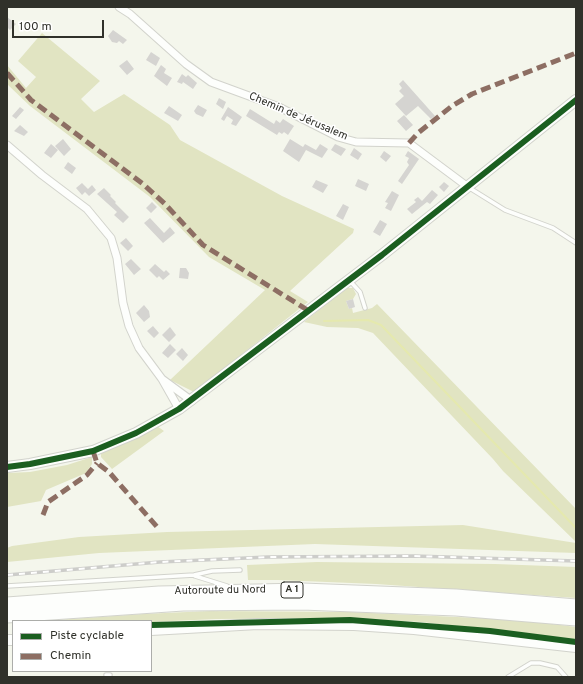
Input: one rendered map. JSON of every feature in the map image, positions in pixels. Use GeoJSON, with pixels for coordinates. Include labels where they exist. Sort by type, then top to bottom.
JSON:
{"type":"FeatureCollection","features":[{"type":"Feature","properties":{"kind":"highway","name":"Autoroute du Nord"},"geometry":{"type":"LineString","coordinates":[[7,604],[122,595],[240,590],[400,593],[489,598],[576,606]]}},
{"type":"Feature","properties":{"kind":"highway","name":"Autoroute du Nord"},"geometry":{"type":"LineString","coordinates":[[7,616],[183,604],[302,603],[456,609],[576,619]]}},
{"type":"Feature","properties":{"kind":"street","name":"Chemin de Jérusalem"},"geometry":{"type":"LineString","coordinates":[[119,7],[130,14],[186,64],[211,82],[279,107],[338,137],[356,142],[409,143],[468,187]]}},
{"type":"Feature","properties":{"kind":"street"},"geometry":{"type":"LineString","coordinates":[[7,467],[30,464],[93,451],[136,433],[179,410],[349,281],[576,100]]}},
{"type":"Feature","properties":{"kind":"street"},"geometry":{"type":"LineString","coordinates":[[7,145],[42,175],[87,209],[111,238],[117,258],[123,303],[129,326],[139,348],[162,379],[179,410]]}},
{"type":"Feature","properties":{"kind":"street"},"geometry":{"type":"LineString","coordinates":[[162,379],[192,401]]}},
{"type":"Feature","properties":{"kind":"street"},"geometry":{"type":"LineString","coordinates":[[152,630],[258,624],[354,625],[414,629],[576,647]]}},
{"type":"Feature","properties":{"kind":"lane"},"geometry":{"type":"LineString","coordinates":[[468,187],[505,210],[553,228],[576,243]]}},
{"type":"Feature","properties":{"kind":"lane"},"geometry":{"type":"LineString","coordinates":[[349,281],[360,292],[365,308]]}},
{"type":"Feature","properties":{"kind":"lane"},"geometry":{"type":"LineString","coordinates":[[7,586],[194,575],[212,571],[240,570]]}},
{"type":"Feature","properties":{"kind":"lane"},"geometry":{"type":"LineString","coordinates":[[194,575],[240,590]]}},
{"type":"Feature","properties":{"kind":"lane"},"geometry":{"type":"LineString","coordinates":[[508,677],[530,663],[540,662],[557,667],[566,677]]}},
{"type":"Feature","properties":{"kind":"green space"},"geometry":{"type":"Polygon","coordinates":[[[42,33],[100,81],[81,99],[94,112],[124,94],[170,125],[180,140],[282,196],[354,229],[353,233],[290,291],[308,302],[194,392],[170,380],[265,290],[209,257],[150,197],[30,106],[7,84],[7,65],[26,88],[36,77],[18,61],[42,33]]]}},
{"type":"Feature","properties":{"kind":"green space"},"geometry":{"type":"Polygon","coordinates":[[[346,288],[353,288],[356,294],[353,299],[346,301],[349,309],[352,308],[353,313],[372,308],[377,304],[576,509],[576,542],[503,471],[373,333],[358,328],[327,327],[304,322],[346,288]]]}},
{"type":"Feature","properties":{"kind":"green space"},"geometry":{"type":"Polygon","coordinates":[[[157,426],[164,431],[112,469],[101,457],[101,451],[157,426]]]}},
{"type":"Feature","properties":{"kind":"green space"},"geometry":{"type":"Polygon","coordinates":[[[92,457],[92,464],[86,473],[46,490],[41,501],[7,507],[7,473],[30,472],[67,465],[92,457]]]}},
{"type":"Feature","properties":{"kind":"green space"},"geometry":{"type":"Polygon","coordinates":[[[463,525],[576,543],[576,553],[315,544],[99,553],[7,562],[7,548],[12,546],[79,537],[167,532],[463,525]]]}},
{"type":"Feature","properties":{"kind":"green space"},"geometry":{"type":"Polygon","coordinates":[[[317,562],[495,564],[576,567],[576,598],[376,584],[248,580],[247,565],[317,562]]]}},
{"type":"Feature","properties":{"kind":"green space"},"geometry":{"type":"Polygon","coordinates":[[[209,611],[350,612],[521,620],[576,627],[576,640],[421,622],[350,618],[216,619],[152,622],[152,620],[56,620],[209,611]]]}},
{"type":"Feature","properties":{"kind":"building"},"geometry":{"type":"Polygon","coordinates":[[[7,17],[16,24],[10,30],[7,27],[7,17]]]}},
{"type":"Feature","properties":{"kind":"building"},"geometry":{"type":"Polygon","coordinates":[[[113,30],[127,40],[123,44],[119,41],[117,43],[112,42],[108,36],[113,30]]]}},
{"type":"Feature","properties":{"kind":"building"},"geometry":{"type":"Polygon","coordinates":[[[151,52],[160,58],[156,66],[146,60],[151,52]]]}},
{"type":"Feature","properties":{"kind":"building"},"geometry":{"type":"Polygon","coordinates":[[[127,60],[134,69],[127,75],[119,66],[127,60]]]}},
{"type":"Feature","properties":{"kind":"building"},"geometry":{"type":"Polygon","coordinates":[[[161,65],[166,69],[164,73],[172,78],[167,86],[154,76],[161,65]]]}},
{"type":"Feature","properties":{"kind":"building"},"geometry":{"type":"Polygon","coordinates":[[[182,74],[186,77],[188,75],[197,83],[193,89],[183,82],[182,84],[177,82],[182,74]]]}},
{"type":"Feature","properties":{"kind":"building"},"geometry":{"type":"Polygon","coordinates":[[[403,80],[435,116],[431,119],[418,106],[406,116],[395,104],[404,96],[399,91],[402,88],[399,84],[403,80]]]}},
{"type":"Feature","properties":{"kind":"building"},"geometry":{"type":"Polygon","coordinates":[[[219,98],[226,102],[223,109],[216,104],[219,98]]]}},
{"type":"Feature","properties":{"kind":"building"},"geometry":{"type":"Polygon","coordinates":[[[198,105],[207,110],[203,117],[196,114],[194,111],[198,105]]]}},
{"type":"Feature","properties":{"kind":"building"},"geometry":{"type":"Polygon","coordinates":[[[169,106],[182,115],[178,121],[164,113],[169,106]]]}},
{"type":"Feature","properties":{"kind":"building"},"geometry":{"type":"Polygon","coordinates":[[[20,107],[24,110],[16,119],[12,116],[20,107]]]}},
{"type":"Feature","properties":{"kind":"building"},"geometry":{"type":"Polygon","coordinates":[[[228,107],[242,117],[236,126],[231,124],[233,120],[227,116],[224,121],[221,119],[228,107]]]}},
{"type":"Feature","properties":{"kind":"building"},"geometry":{"type":"Polygon","coordinates":[[[250,109],[274,124],[276,120],[280,123],[283,119],[294,126],[288,135],[284,132],[282,134],[279,132],[277,135],[246,116],[250,109]]]}},
{"type":"Feature","properties":{"kind":"building"},"geometry":{"type":"Polygon","coordinates":[[[404,115],[413,125],[406,131],[397,121],[404,115]]]}},
{"type":"Feature","properties":{"kind":"building"},"geometry":{"type":"Polygon","coordinates":[[[20,125],[28,132],[24,136],[14,131],[20,125]]]}},
{"type":"Feature","properties":{"kind":"building"},"geometry":{"type":"Polygon","coordinates":[[[63,139],[71,149],[64,156],[55,146],[63,139]]]}},
{"type":"Feature","properties":{"kind":"building"},"geometry":{"type":"Polygon","coordinates":[[[290,139],[303,147],[305,144],[316,150],[320,144],[328,149],[322,158],[306,150],[299,162],[283,151],[290,139]]]}},
{"type":"Feature","properties":{"kind":"building"},"geometry":{"type":"Polygon","coordinates":[[[51,144],[58,150],[51,158],[44,153],[51,144]]]}},
{"type":"Feature","properties":{"kind":"building"},"geometry":{"type":"Polygon","coordinates":[[[335,144],[346,149],[341,156],[331,150],[335,144]]]}},
{"type":"Feature","properties":{"kind":"building"},"geometry":{"type":"Polygon","coordinates":[[[354,148],[362,154],[358,160],[350,155],[354,148]]]}},
{"type":"Feature","properties":{"kind":"building"},"geometry":{"type":"Polygon","coordinates":[[[384,151],[391,156],[386,162],[380,157],[384,151]]]}},
{"type":"Feature","properties":{"kind":"building"},"geometry":{"type":"Polygon","coordinates":[[[408,151],[419,159],[402,184],[398,181],[409,165],[407,162],[409,158],[405,156],[408,151]]]}},
{"type":"Feature","properties":{"kind":"building"},"geometry":{"type":"Polygon","coordinates":[[[68,162],[76,168],[72,174],[64,168],[68,162]]]}},
{"type":"Feature","properties":{"kind":"building"},"geometry":{"type":"Polygon","coordinates":[[[358,179],[369,184],[366,191],[355,186],[358,179]]]}},
{"type":"Feature","properties":{"kind":"building"},"geometry":{"type":"Polygon","coordinates":[[[316,180],[328,185],[323,193],[312,187],[316,180]]]}},
{"type":"Feature","properties":{"kind":"building"},"geometry":{"type":"Polygon","coordinates":[[[444,182],[449,186],[444,192],[439,187],[444,182]]]}},
{"type":"Feature","properties":{"kind":"building"},"geometry":{"type":"Polygon","coordinates":[[[82,183],[88,189],[92,185],[96,190],[89,196],[85,192],[82,195],[76,188],[82,183]]]}},
{"type":"Feature","properties":{"kind":"building"},"geometry":{"type":"Polygon","coordinates":[[[104,188],[111,195],[110,196],[116,202],[115,203],[129,217],[123,223],[114,215],[117,212],[97,194],[104,188]]]}},
{"type":"Feature","properties":{"kind":"building"},"geometry":{"type":"Polygon","coordinates":[[[432,190],[438,195],[430,204],[427,202],[412,214],[407,209],[416,202],[414,200],[418,197],[422,201],[432,190]]]}},
{"type":"Feature","properties":{"kind":"building"},"geometry":{"type":"Polygon","coordinates":[[[392,191],[399,195],[391,211],[385,208],[388,203],[385,202],[392,191]]]}},
{"type":"Feature","properties":{"kind":"building"},"geometry":{"type":"Polygon","coordinates":[[[152,202],[157,207],[151,213],[146,208],[152,202]]]}},
{"type":"Feature","properties":{"kind":"building"},"geometry":{"type":"Polygon","coordinates":[[[343,204],[349,207],[343,220],[336,216],[343,204]]]}},
{"type":"Feature","properties":{"kind":"building"},"geometry":{"type":"Polygon","coordinates":[[[150,218],[164,233],[170,227],[175,233],[163,243],[144,223],[150,218]]]}},
{"type":"Feature","properties":{"kind":"building"},"geometry":{"type":"Polygon","coordinates":[[[380,220],[387,224],[380,236],[373,232],[380,220]]]}},
{"type":"Feature","properties":{"kind":"building"},"geometry":{"type":"Polygon","coordinates":[[[126,238],[133,246],[128,251],[120,243],[126,238]]]}},
{"type":"Feature","properties":{"kind":"building"},"geometry":{"type":"Polygon","coordinates":[[[131,259],[141,269],[134,275],[125,264],[131,259]]]}},
{"type":"Feature","properties":{"kind":"building"},"geometry":{"type":"Polygon","coordinates":[[[155,264],[164,272],[166,270],[170,274],[163,280],[159,276],[157,278],[149,270],[155,264]]]}},
{"type":"Feature","properties":{"kind":"building"},"geometry":{"type":"Polygon","coordinates":[[[180,268],[186,268],[189,273],[188,279],[179,278],[180,268]]]}},
{"type":"Feature","properties":{"kind":"building"},"geometry":{"type":"Polygon","coordinates":[[[353,299],[355,307],[349,309],[346,301],[353,299]]]}},
{"type":"Feature","properties":{"kind":"building"},"geometry":{"type":"Polygon","coordinates":[[[144,305],[149,311],[150,317],[144,322],[136,313],[144,305]]]}},
{"type":"Feature","properties":{"kind":"building"},"geometry":{"type":"Polygon","coordinates":[[[153,326],[159,333],[154,338],[147,331],[153,326]]]}},
{"type":"Feature","properties":{"kind":"building"},"geometry":{"type":"Polygon","coordinates":[[[170,327],[176,335],[169,342],[162,335],[170,327]]]}},
{"type":"Feature","properties":{"kind":"building"},"geometry":{"type":"Polygon","coordinates":[[[170,344],[176,350],[168,358],[162,353],[170,344]]]}},
{"type":"Feature","properties":{"kind":"building"},"geometry":{"type":"Polygon","coordinates":[[[182,348],[188,355],[183,361],[176,354],[182,348]]]}},
{"type":"Feature","properties":{"kind":"waterway"},"geometry":{"type":"LineString","coordinates":[[324,321],[368,320],[381,325],[576,528]]}},
{"type":"Feature","properties":{"kind":"railway"},"geometry":{"type":"LineString","coordinates":[[7,575],[160,562],[268,557],[414,556],[576,561]]}},
{"type":"Feature","properties":{"kind":"marked path"},"geometry":{"type":"LineString","coordinates":[[409,143],[418,133],[452,106],[472,94],[576,53]]}},
{"type":"Feature","properties":{"kind":"marked path"},"geometry":{"type":"LineString","coordinates":[[7,73],[31,100],[143,184],[165,204],[203,245],[309,311]]}},
{"type":"Feature","properties":{"kind":"marked path"},"geometry":{"type":"LineString","coordinates":[[93,451],[97,463],[109,472],[158,528]]}},
{"type":"Feature","properties":{"kind":"marked path"},"geometry":{"type":"LineString","coordinates":[[43,515],[48,502],[87,475],[97,463]]}},
{"type":"Feature","properties":{"kind":"cycle path"},"geometry":{"type":"LineString","coordinates":[[7,467],[30,464],[93,451],[136,433],[179,409],[382,255],[576,100]]}},
{"type":"Feature","properties":{"kind":"cycle path"},"geometry":{"type":"LineString","coordinates":[[152,625],[350,620],[490,631],[576,642]]}}]}
